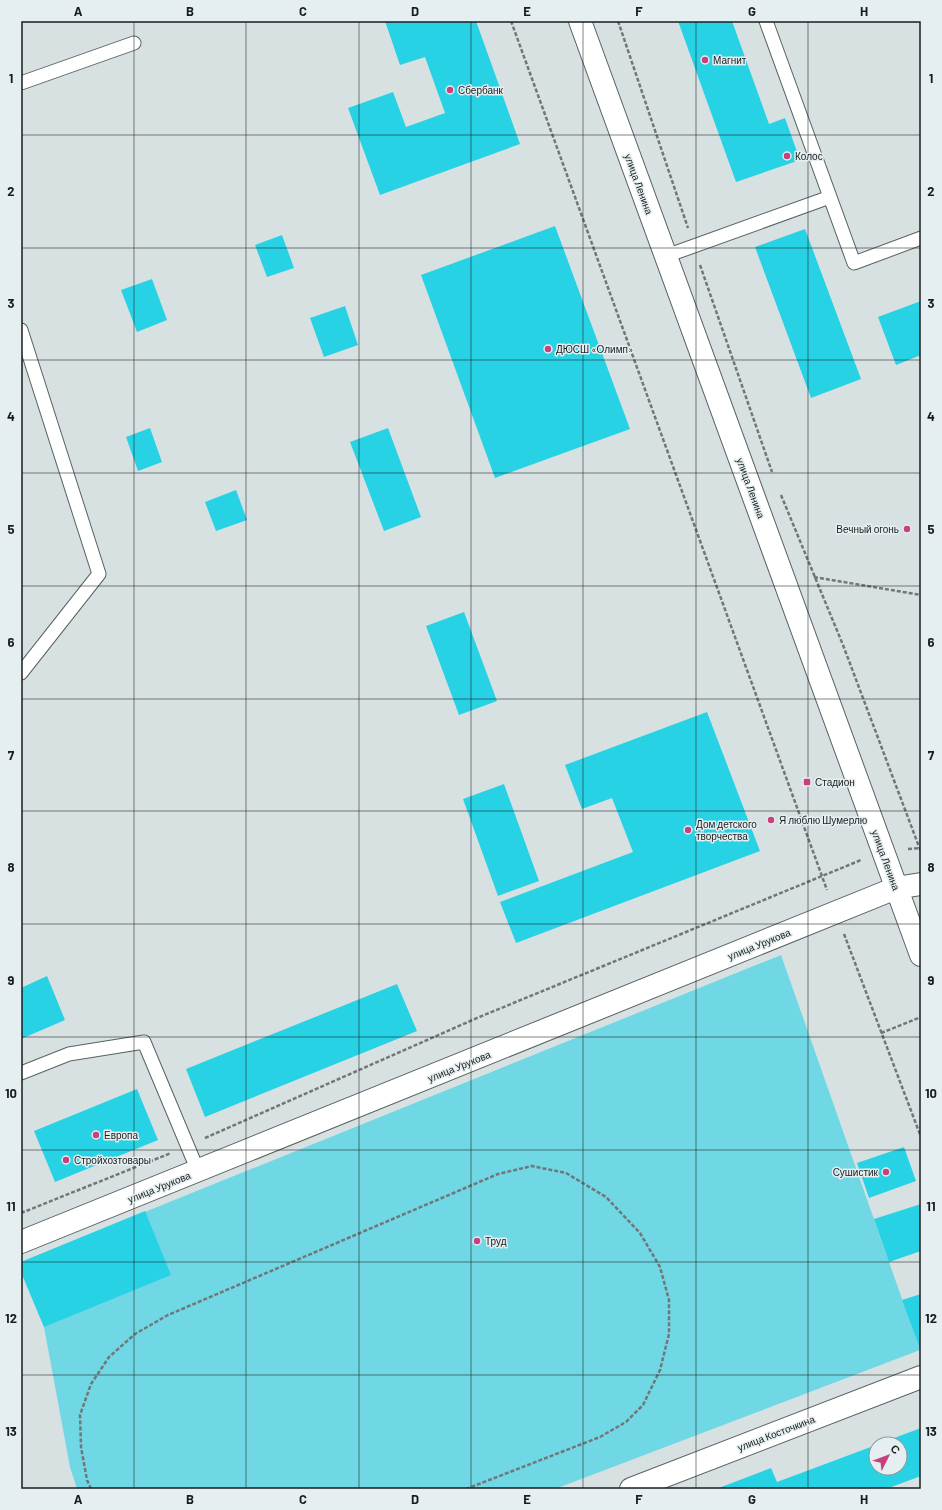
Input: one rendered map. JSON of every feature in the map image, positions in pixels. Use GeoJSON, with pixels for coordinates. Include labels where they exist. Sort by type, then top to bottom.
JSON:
{"type":"FeatureCollection","features":[{"type":"Feature","properties":{"kind":"street","name":"улица Ленина"},"geometry":{"type":"LineString","coordinates":[[580,21],[921,955]]}},
{"type":"Feature","properties":{"kind":"street","name":"улица Урукова"},"geometry":{"type":"LineString","coordinates":[[21,1242],[896,888],[921,884]]}},
{"type":"Feature","properties":{"kind":"street","name":"улица Косточкина"},"geometry":{"type":"LineString","coordinates":[[631,1489],[921,1376]]}},
{"type":"Feature","properties":{"kind":"lane"},"geometry":{"type":"LineString","coordinates":[[766,21],[854,263],[921,238]]}},
{"type":"Feature","properties":{"kind":"lane"},"geometry":{"type":"LineString","coordinates":[[21,83],[134,43]]}},
{"type":"Feature","properties":{"kind":"lane"},"geometry":{"type":"LineString","coordinates":[[666,256],[830,197]]}},
{"type":"Feature","properties":{"kind":"lane"},"geometry":{"type":"LineString","coordinates":[[21,330],[99,574],[21,673]]}},
{"type":"Feature","properties":{"kind":"lane"},"geometry":{"type":"LineString","coordinates":[[21,1072],[69,1054],[144,1042],[198,1171]]}},
{"type":"Feature","properties":{"kind":"path"},"geometry":{"type":"LineString","coordinates":[[511,21],[822,875],[921,1137]]}},
{"type":"Feature","properties":{"kind":"path"},"geometry":{"type":"LineString","coordinates":[[618,21],[774,476]]}},
{"type":"Feature","properties":{"kind":"path"},"geometry":{"type":"LineString","coordinates":[[779,490],[843,645],[921,852]]}},
{"type":"Feature","properties":{"kind":"path"},"geometry":{"type":"LineString","coordinates":[[814,577],[921,596]]}},
{"type":"Feature","properties":{"kind":"path"},"geometry":{"type":"LineString","coordinates":[[21,1213],[187,1146],[477,1018],[822,875],[883,851],[920,848]]}},
{"type":"Feature","properties":{"kind":"path"},"geometry":{"type":"LineString","coordinates":[[881,1033],[921,1017]]}},
{"type":"Feature","properties":{"kind":"path"},"geometry":{"type":"LineString","coordinates":[[91,1489],[87,1480],[81,1448],[80,1415],[91,1384],[109,1357],[135,1334],[168,1315],[498,1174],[532,1166],[566,1173],[606,1197],[640,1232],[660,1267],[669,1300],[669,1334],[660,1370],[643,1405],[626,1422],[600,1437],[466,1489]]}},
{"type":"Feature","properties":{"kind":"shaded area","name":"Труд"},"geometry":{"type":"Polygon","coordinates":[[[781,955],[920,1350],[555,1489],[77,1489],[70,1467],[44,1327],[21,1272],[21,1262],[781,955]]]}},
{"type":"Feature","properties":{"kind":"building"},"geometry":{"type":"Polygon","coordinates":[[[385,21],[476,21],[520,144],[380,195],[348,108],[393,92],[406,127],[445,113],[425,57],[400,65],[385,21]]]}},
{"type":"Feature","properties":{"kind":"building"},"geometry":{"type":"Polygon","coordinates":[[[678,21],[732,21],[769,124],[785,118],[800,160],[736,182],[678,21]]]}},
{"type":"Feature","properties":{"kind":"building"},"geometry":{"type":"Polygon","coordinates":[[[555,226],[630,429],[495,478],[421,275],[555,226]]]}},
{"type":"Feature","properties":{"kind":"building"},"geometry":{"type":"Polygon","coordinates":[[[805,229],[861,379],[811,398],[755,247],[805,229]]]}},
{"type":"Feature","properties":{"kind":"building"},"geometry":{"type":"Polygon","coordinates":[[[282,235],[294,268],[267,277],[255,245],[282,235]]]}},
{"type":"Feature","properties":{"kind":"building"},"geometry":{"type":"Polygon","coordinates":[[[152,279],[167,320],[137,332],[121,290],[152,279]]]}},
{"type":"Feature","properties":{"kind":"building"},"geometry":{"type":"Polygon","coordinates":[[[921,301],[921,355],[896,365],[878,317],[921,301]]]}},
{"type":"Feature","properties":{"kind":"building"},"geometry":{"type":"Polygon","coordinates":[[[345,306],[358,345],[324,357],[310,318],[345,306]]]}},
{"type":"Feature","properties":{"kind":"building"},"geometry":{"type":"Polygon","coordinates":[[[150,428],[162,462],[138,471],[126,437],[150,428]]]}},
{"type":"Feature","properties":{"kind":"building"},"geometry":{"type":"Polygon","coordinates":[[[388,428],[421,517],[384,531],[350,442],[388,428]]]}},
{"type":"Feature","properties":{"kind":"building"},"geometry":{"type":"Polygon","coordinates":[[[236,490],[247,520],[216,531],[205,502],[236,490]]]}},
{"type":"Feature","properties":{"kind":"building"},"geometry":{"type":"Polygon","coordinates":[[[464,612],[497,701],[459,715],[426,626],[464,612]]]}},
{"type":"Feature","properties":{"kind":"building","name":"Дом детского творчества"},"geometry":{"type":"Polygon","coordinates":[[[707,712],[760,851],[516,943],[500,902],[633,852],[612,798],[582,809],[565,765],[707,712]]]}},
{"type":"Feature","properties":{"kind":"building"},"geometry":{"type":"Polygon","coordinates":[[[504,784],[539,881],[498,896],[463,799],[504,784]]]}},
{"type":"Feature","properties":{"kind":"building"},"geometry":{"type":"Polygon","coordinates":[[[47,976],[65,1020],[21,1039],[21,988],[47,976]]]}},
{"type":"Feature","properties":{"kind":"building"},"geometry":{"type":"Polygon","coordinates":[[[397,984],[417,1031],[205,1117],[186,1069],[397,984]]]}},
{"type":"Feature","properties":{"kind":"building","name":"Европа"},"geometry":{"type":"Polygon","coordinates":[[[137,1089],[158,1140],[55,1182],[34,1131],[137,1089]]]}},
{"type":"Feature","properties":{"kind":"building"},"geometry":{"type":"Polygon","coordinates":[[[904,1147],[916,1181],[869,1198],[857,1163],[904,1147]]]}},
{"type":"Feature","properties":{"kind":"building"},"geometry":{"type":"Polygon","coordinates":[[[921,1204],[921,1251],[889,1262],[874,1219],[921,1204]]]}},
{"type":"Feature","properties":{"kind":"building"},"geometry":{"type":"Polygon","coordinates":[[[145,1211],[171,1275],[44,1327],[21,1272],[21,1262],[145,1211]]]}},
{"type":"Feature","properties":{"kind":"building"},"geometry":{"type":"Polygon","coordinates":[[[921,1294],[921,1352],[902,1300],[921,1294]]]}},
{"type":"Feature","properties":{"kind":"building"},"geometry":{"type":"Polygon","coordinates":[[[921,1428],[921,1476],[886,1489],[716,1489],[771,1468],[777,1482],[868,1448],[868,1476],[908,1476],[908,1436],[900,1436],[921,1428]]]}},
{"type":"Feature","properties":{"kind":"place","name":"Магнит"},"geometry":{"type":"Point","coordinates":[705,60]}},
{"type":"Feature","properties":{"kind":"place","name":"Сбербанк"},"geometry":{"type":"Point","coordinates":[450,90]}},
{"type":"Feature","properties":{"kind":"place","name":"Колос"},"geometry":{"type":"Point","coordinates":[787,156]}},
{"type":"Feature","properties":{"kind":"place","name":"ДЮСШ «Олимп»"},"geometry":{"type":"Point","coordinates":[548,349]}},
{"type":"Feature","properties":{"kind":"place","name":"Вечный огонь"},"geometry":{"type":"Point","coordinates":[907,529]}},
{"type":"Feature","properties":{"kind":"place","name":"Стадион"},"geometry":{"type":"Point","coordinates":[807,782]}},
{"type":"Feature","properties":{"kind":"place","name":"Я люблю Шумерлю"},"geometry":{"type":"Point","coordinates":[771,820]}},
{"type":"Feature","properties":{"kind":"place","name":"Дом детского творчества"},"geometry":{"type":"Point","coordinates":[688,830]}},
{"type":"Feature","properties":{"kind":"place","name":"Европа"},"geometry":{"type":"Point","coordinates":[96,1135]}},
{"type":"Feature","properties":{"kind":"place","name":"Стройхозтовары"},"geometry":{"type":"Point","coordinates":[66,1160]}},
{"type":"Feature","properties":{"kind":"place","name":"Сушистик"},"geometry":{"type":"Point","coordinates":[886,1172]}},
{"type":"Feature","properties":{"kind":"place","name":"Труд"},"geometry":{"type":"Point","coordinates":[477,1241]}}]}
